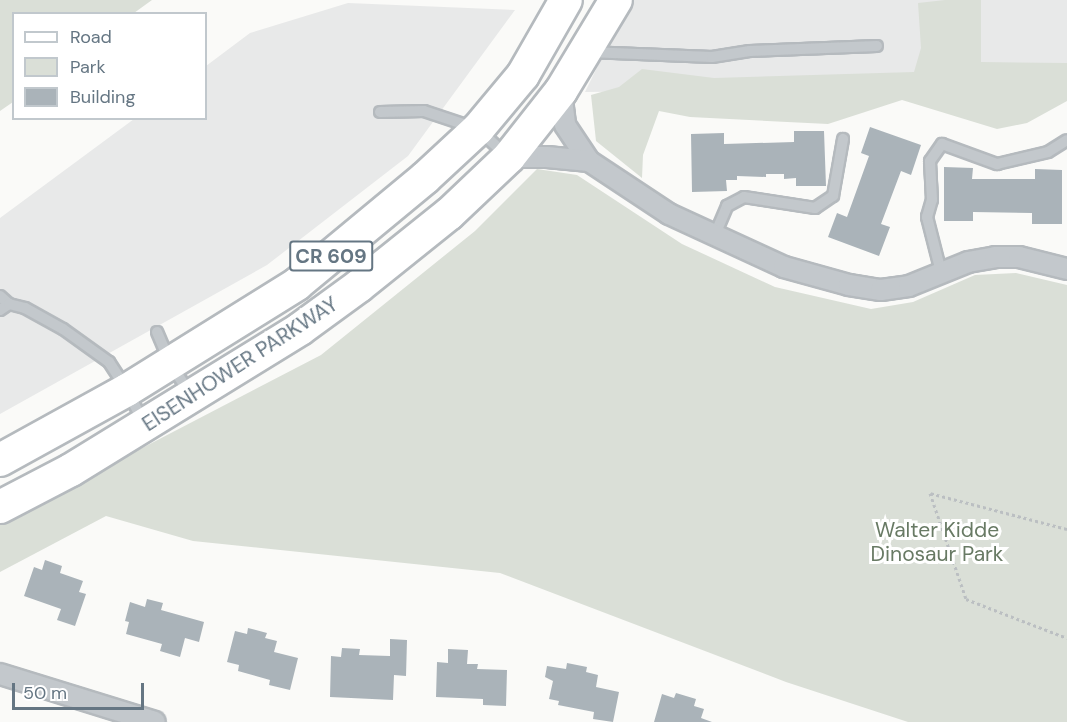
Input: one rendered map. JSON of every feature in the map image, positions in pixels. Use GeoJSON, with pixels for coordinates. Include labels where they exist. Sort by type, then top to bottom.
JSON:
{"type":"FeatureCollection","features":[{"type":"Feature","properties":{"kind":"main road","name":"EISENHOWER PARKWAY"},"geometry":{"type":"LineString","coordinates":[[1,456],[127,390],[297,285],[425,178],[478,129],[523,75],[566,0]]}},
{"type":"Feature","properties":{"kind":"main road","name":"EISENHOWER PARKWAY"},"geometry":{"type":"LineString","coordinates":[[0,507],[71,470],[300,329],[359,286],[449,214],[509,157],[561,91],[616,0]]}},
{"type":"Feature","properties":{"kind":"street"},"geometry":{"type":"LineString","coordinates":[[561,91],[565,125],[589,161],[669,214],[714,237],[784,267],[849,285],[881,290],[909,286],[941,272],[995,257],[1019,257],[1066,265]]}},
{"type":"Feature","properties":{"kind":"street"},"geometry":{"type":"LineString","coordinates":[[509,157],[547,157],[589,161]]}},
{"type":"Feature","properties":{"kind":"street"},"geometry":{"type":"LineString","coordinates":[[0,674],[155,722]]}},
{"type":"Feature","properties":{"kind":"lane"},"geometry":{"type":"LineString","coordinates":[[585,52],[712,57],[750,51],[877,46]]}},
{"type":"Feature","properties":{"kind":"lane"},"geometry":{"type":"LineString","coordinates":[[380,112],[424,111],[478,129],[509,157]]}},
{"type":"Feature","properties":{"kind":"lane"},"geometry":{"type":"LineString","coordinates":[[714,237],[727,206],[744,196],[815,208],[833,196],[843,139]]}},
{"type":"Feature","properties":{"kind":"lane"},"geometry":{"type":"LineString","coordinates":[[941,272],[927,216],[932,200],[930,161],[942,144],[997,164],[1048,152],[1067,140]]}},
{"type":"Feature","properties":{"kind":"lane"},"geometry":{"type":"LineString","coordinates":[[0,296],[5,307],[25,308],[63,329],[108,362],[127,390],[145,425]]}},
{"type":"Feature","properties":{"kind":"lane"},"geometry":{"type":"LineString","coordinates":[[158,332],[170,363],[191,397]]}},
{"type":"Feature","properties":{"kind":"path"},"geometry":{"type":"LineString","coordinates":[[1067,529],[930,493],[966,599],[1067,638]]}},
{"type":"Feature","properties":{"kind":"shaded area"},"geometry":{"type":"Polygon","coordinates":[[[630,0],[1067,0],[1067,87],[585,92],[630,0]]]}},
{"type":"Feature","properties":{"kind":"shaded area"},"geometry":{"type":"Polygon","coordinates":[[[348,3],[515,10],[408,156],[267,265],[0,414],[0,218],[133,120],[207,120],[207,65],[250,33],[348,3]]]}},
{"type":"Feature","properties":{"kind":"green space"},"geometry":{"type":"Polygon","coordinates":[[[0,0],[152,0],[135,12],[12,12],[12,103],[0,111],[0,0]]]}},
{"type":"Feature","properties":{"kind":"green space"},"geometry":{"type":"Polygon","coordinates":[[[981,0],[981,62],[1067,63],[1067,101],[1027,123],[997,129],[902,100],[828,124],[690,117],[659,111],[643,155],[642,178],[596,141],[591,95],[619,87],[642,69],[714,78],[914,72],[921,48],[918,3],[981,0]]]}},
{"type":"Feature","properties":{"kind":"green space","name":"Walter Kidde Dinosaur Park"},"geometry":{"type":"Polygon","coordinates":[[[537,169],[577,175],[682,244],[775,287],[871,309],[913,302],[975,275],[1016,273],[1067,285],[1067,722],[908,722],[786,682],[500,573],[193,541],[106,516],[0,572],[0,522],[321,355],[475,231],[537,169]]]}},
{"type":"Feature","properties":{"kind":"building"},"geometry":{"type":"Polygon","coordinates":[[[870,127],[921,145],[911,175],[901,171],[881,224],[890,227],[879,256],[828,237],[837,213],[847,217],[869,156],[861,153],[870,127]]]}},
{"type":"Feature","properties":{"kind":"building"},"geometry":{"type":"Polygon","coordinates":[[[794,131],[824,131],[826,186],[796,186],[796,178],[784,179],[784,174],[766,174],[766,177],[737,176],[737,180],[726,180],[727,191],[692,192],[691,134],[724,133],[724,144],[794,142],[794,131]]]}},
{"type":"Feature","properties":{"kind":"building"},"geometry":{"type":"Polygon","coordinates":[[[944,167],[973,168],[972,179],[1035,179],[1035,169],[1062,170],[1062,224],[1032,224],[1032,213],[973,212],[973,221],[944,221],[944,167]]]}},
{"type":"Feature","properties":{"kind":"building"},"geometry":{"type":"Polygon","coordinates":[[[45,560],[62,566],[60,573],[83,581],[79,592],[86,594],[75,626],[57,620],[61,609],[24,596],[34,567],[42,570],[45,560]]]}},
{"type":"Feature","properties":{"kind":"building"},"geometry":{"type":"Polygon","coordinates":[[[147,599],[163,603],[161,610],[204,622],[199,642],[185,638],[180,657],[160,651],[162,644],[126,634],[129,622],[125,621],[130,602],[145,607],[147,599]]]}},
{"type":"Feature","properties":{"kind":"building"},"geometry":{"type":"Polygon","coordinates":[[[248,628],[267,633],[265,638],[277,641],[274,652],[298,658],[290,690],[269,685],[270,680],[238,671],[239,665],[227,662],[235,631],[247,634],[248,628]]]}},
{"type":"Feature","properties":{"kind":"building"},"geometry":{"type":"Polygon","coordinates":[[[390,639],[407,640],[406,676],[394,675],[393,700],[330,697],[331,656],[341,657],[342,648],[360,649],[359,655],[390,656],[390,639]]]}},
{"type":"Feature","properties":{"kind":"building"},"geometry":{"type":"Polygon","coordinates":[[[448,649],[468,650],[467,664],[478,664],[477,669],[507,670],[506,706],[483,705],[483,699],[436,697],[437,662],[448,663],[448,649]]]}},
{"type":"Feature","properties":{"kind":"building"},"geometry":{"type":"Polygon","coordinates":[[[567,663],[587,667],[586,672],[598,675],[596,687],[619,692],[613,722],[593,719],[594,712],[558,705],[559,701],[549,699],[553,681],[545,677],[547,666],[566,669],[567,663]]]}},
{"type":"Feature","properties":{"kind":"building"},"geometry":{"type":"Polygon","coordinates":[[[676,693],[696,699],[694,706],[704,709],[701,718],[712,722],[654,722],[662,694],[674,698],[676,693]]]}}]}
